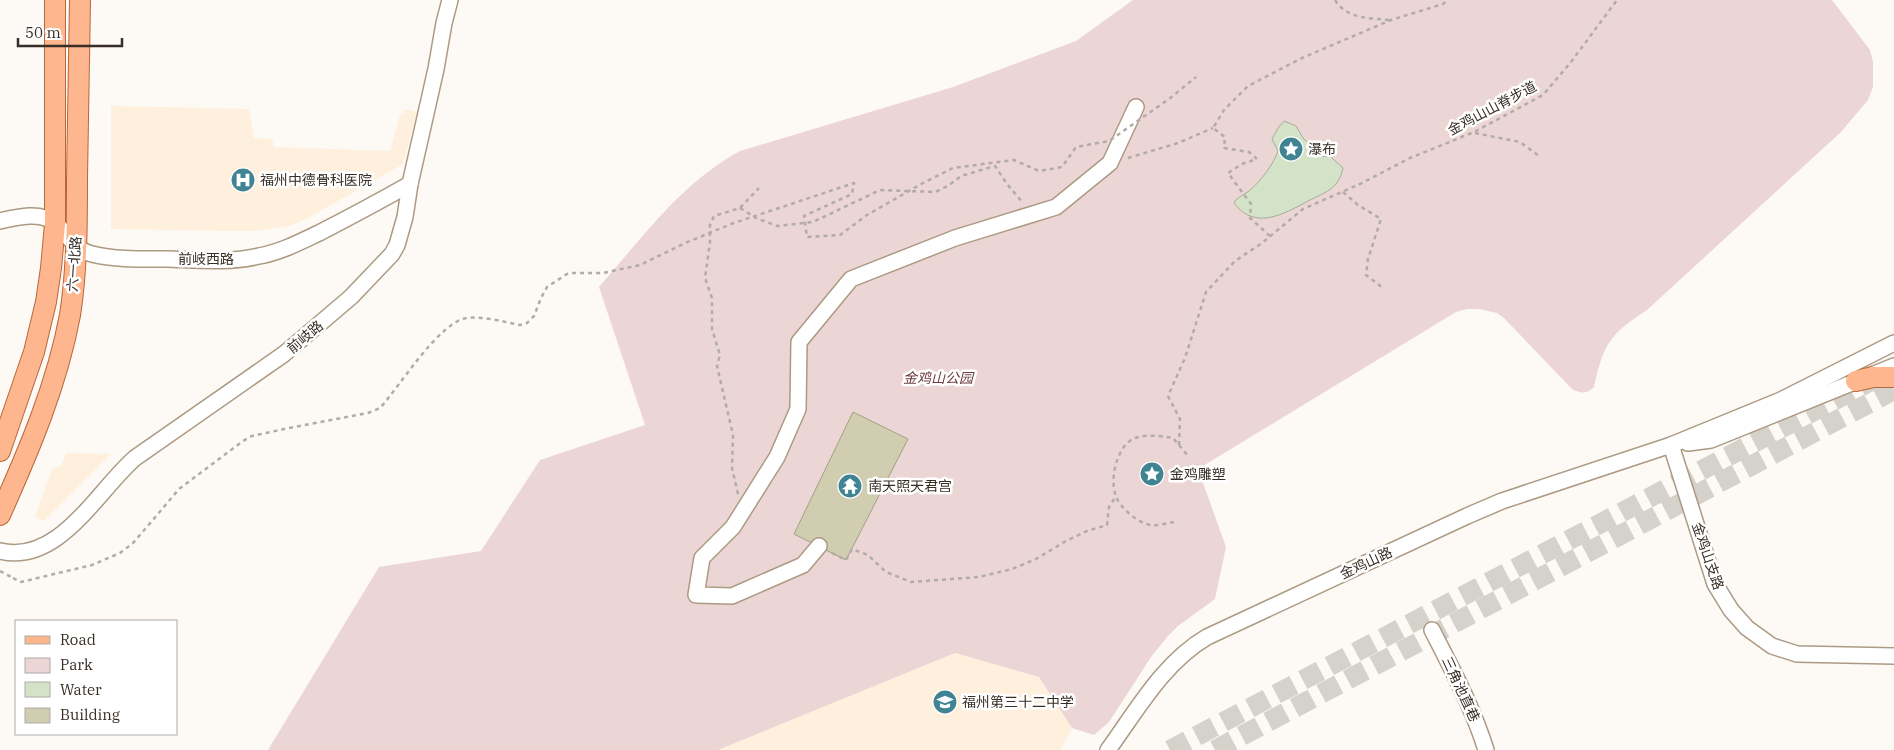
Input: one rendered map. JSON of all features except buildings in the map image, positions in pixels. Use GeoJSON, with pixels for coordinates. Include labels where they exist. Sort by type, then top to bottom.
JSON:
{"type":"FeatureCollection","features":[{"type":"Feature","properties":{"kind":"main road","name":"六一北路"},"geometry":{"type":"LineString","coordinates":[[0,451],[26,377],[39,332],[51,268],[55,224],[55,0]]}},
{"type":"Feature","properties":{"kind":"main road","name":"六一北路"},"geometry":{"type":"LineString","coordinates":[[0,515],[34,437],[56,371],[70,315],[76,246],[80,0]]}},
{"type":"Feature","properties":{"kind":"main road"},"geometry":{"type":"LineString","coordinates":[[1856,381],[1873,377],[1894,377]]}},
{"type":"Feature","properties":{"kind":"street","name":"前岐路"},"geometry":{"type":"LineString","coordinates":[[0,551],[17,554],[41,547],[58,537],[73,525],[119,473],[135,458],[271,364],[351,297],[383,264],[397,245],[405,217],[410,184],[450,0]]}},
{"type":"Feature","properties":{"kind":"street"},"geometry":{"type":"LineString","coordinates":[[819,546],[803,565],[732,596],[696,596],[702,558],[733,528],[777,457],[798,409],[799,342],[852,279],[955,238],[1056,207],[1110,164],[1136,107]]}},
{"type":"Feature","properties":{"kind":"street","name":"前岐西路"},"geometry":{"type":"LineString","coordinates":[[0,222],[26,216],[42,217],[55,224],[76,246],[92,254],[116,257],[214,260],[258,257],[293,246],[338,224],[410,184]]}},
{"type":"Feature","properties":{"kind":"street"},"geometry":{"type":"LineString","coordinates":[[1672,445],[1781,400],[1894,343]]}},
{"type":"Feature","properties":{"kind":"street"},"geometry":{"type":"LineString","coordinates":[[1672,445],[1711,440],[1894,366]]}},
{"type":"Feature","properties":{"kind":"street","name":"金鸡山支路"},"geometry":{"type":"LineString","coordinates":[[1672,445],[1715,584],[1728,606],[1747,628],[1772,646],[1797,654],[1894,656]]}},
{"type":"Feature","properties":{"kind":"street","name":"金鸡山路"},"geometry":{"type":"LineString","coordinates":[[1108,750],[1167,669],[1187,650],[1207,637],[1484,508],[1672,445]]}},
{"type":"Feature","properties":{"kind":"street","name":"三角池直巷"},"geometry":{"type":"LineString","coordinates":[[1432,630],[1462,689],[1486,750]]}},
{"type":"Feature","properties":{"kind":"path"},"geometry":{"type":"LineString","coordinates":[[1335,0],[1340,7],[1359,18],[1391,20]]}},
{"type":"Feature","properties":{"kind":"path"},"geometry":{"type":"LineString","coordinates":[[1110,164],[1178,143],[1213,128],[1224,110],[1248,86],[1302,58],[1391,20],[1442,4],[1448,0]]}},
{"type":"Feature","properties":{"kind":"path","name":"金鸡山山脊步道"},"geometry":{"type":"LineString","coordinates":[[1179,445],[1180,419],[1168,396],[1185,358],[1206,292],[1235,262],[1303,209],[1410,158],[1474,132],[1543,95],[1571,62],[1617,0]]}},
{"type":"Feature","properties":{"kind":"path"},"geometry":{"type":"LineString","coordinates":[[0,571],[21,582],[92,565],[120,553],[133,543],[179,488],[243,441],[261,434],[368,413],[380,408],[429,346],[455,322],[466,318],[476,318],[520,324],[527,323],[534,316],[544,291],[548,286],[567,274],[603,273],[640,265],[731,224],[854,183],[852,194],[804,216],[807,237],[840,236],[867,215],[923,182],[953,168],[1014,160],[1039,171],[1062,167],[1076,147],[1109,141],[1170,99],[1196,77]]}},
{"type":"Feature","properties":{"kind":"path"},"geometry":{"type":"LineString","coordinates":[[1213,128],[1225,137],[1224,148],[1249,152],[1257,159],[1242,164],[1228,173],[1251,204],[1250,218],[1270,236]]}},
{"type":"Feature","properties":{"kind":"path"},"geometry":{"type":"LineString","coordinates":[[1474,132],[1520,142],[1539,156]]}},
{"type":"Feature","properties":{"kind":"path"},"geometry":{"type":"LineString","coordinates":[[740,208],[756,218],[777,226],[813,222],[880,190],[935,192],[948,186],[961,176],[995,166],[1007,184],[1034,214]]}},
{"type":"Feature","properties":{"kind":"path"},"geometry":{"type":"LineString","coordinates":[[740,516],[739,497],[732,468],[733,435],[718,366],[720,355],[712,328],[712,298],[705,278],[710,242],[710,225],[714,216],[740,208],[759,188]]}},
{"type":"Feature","properties":{"kind":"path"},"geometry":{"type":"LineString","coordinates":[[1342,192],[1358,205],[1381,219],[1368,259],[1366,275],[1383,288]]}},
{"type":"Feature","properties":{"kind":"path"},"geometry":{"type":"LineString","coordinates":[[1174,522],[1150,525],[1139,520],[1122,505],[1116,496],[1113,476],[1120,450],[1134,438],[1154,436],[1173,438],[1189,457]]}},
{"type":"Feature","properties":{"kind":"path"},"geometry":{"type":"LineString","coordinates":[[819,546],[846,560],[852,549],[868,555],[886,572],[911,582],[978,577],[1012,569],[1036,559],[1087,531],[1107,526],[1109,507],[1116,496]]}},
{"type":"Feature","properties":{"kind":"shaded area","name":"福州中德骨科医院"},"geometry":{"type":"Polygon","coordinates":[[[111,106],[249,109],[254,138],[273,139],[273,147],[390,151],[400,115],[403,115],[405,109],[417,112],[403,164],[308,218],[290,226],[257,231],[111,229],[111,106]]]}},
{"type":"Feature","properties":{"kind":"shaded area"},"geometry":{"type":"Polygon","coordinates":[[[66,453],[111,454],[44,521],[35,517],[52,469],[61,466],[66,453]]]}},
{"type":"Feature","properties":{"kind":"shaded area","name":"福州第三十二中学"},"geometry":{"type":"Polygon","coordinates":[[[955,653],[1039,677],[1072,728],[1060,750],[718,750],[955,653]]]}},
{"type":"Feature","properties":{"kind":"green space","name":"金鸡山公园"},"geometry":{"type":"Polygon","coordinates":[[[1133,0],[1832,0],[1870,50],[1873,62],[1873,87],[1868,100],[1841,132],[1647,310],[1634,318],[1616,334],[1605,350],[1594,387],[1589,391],[1578,392],[1572,389],[1497,313],[1479,309],[1467,309],[1456,312],[1198,469],[1226,547],[1215,599],[1178,626],[1168,636],[1151,657],[1109,722],[1094,735],[1072,728],[1039,677],[955,653],[718,750],[268,750],[379,567],[481,551],[540,460],[645,425],[599,287],[664,212],[700,178],[740,151],[953,87],[1076,41],[1133,0]]]}},
{"type":"Feature","properties":{"kind":"water"},"geometry":{"type":"Polygon","coordinates":[[[1284,121],[1296,126],[1303,138],[1321,156],[1331,157],[1343,168],[1341,175],[1330,189],[1289,211],[1270,217],[1260,218],[1251,216],[1234,203],[1262,178],[1270,167],[1278,151],[1272,139],[1284,121]]]}},
{"type":"Feature","properties":{"kind":"tunnel"},"geometry":{"type":"LineString","coordinates":[[1170,750],[1875,379]]}},
{"type":"Feature","properties":{"kind":"tunnel"},"geometry":{"type":"LineString","coordinates":[[1215,750],[1894,390]]}},
{"type":"Feature","properties":{"kind":"place","name":"瀑布"},"geometry":{"type":"Point","coordinates":[1291,149]}},
{"type":"Feature","properties":{"kind":"place","name":"福州中德骨科医院"},"geometry":{"type":"Point","coordinates":[243,180]}},
{"type":"Feature","properties":{"kind":"place","name":"金鸡雕塑"},"geometry":{"type":"Point","coordinates":[1152,474]}},
{"type":"Feature","properties":{"kind":"place","name":"南天照天君宫"},"geometry":{"type":"Point","coordinates":[850,486]}},
{"type":"Feature","properties":{"kind":"place","name":"福州第三十二中学"},"geometry":{"type":"Point","coordinates":[945,702]}}]}
